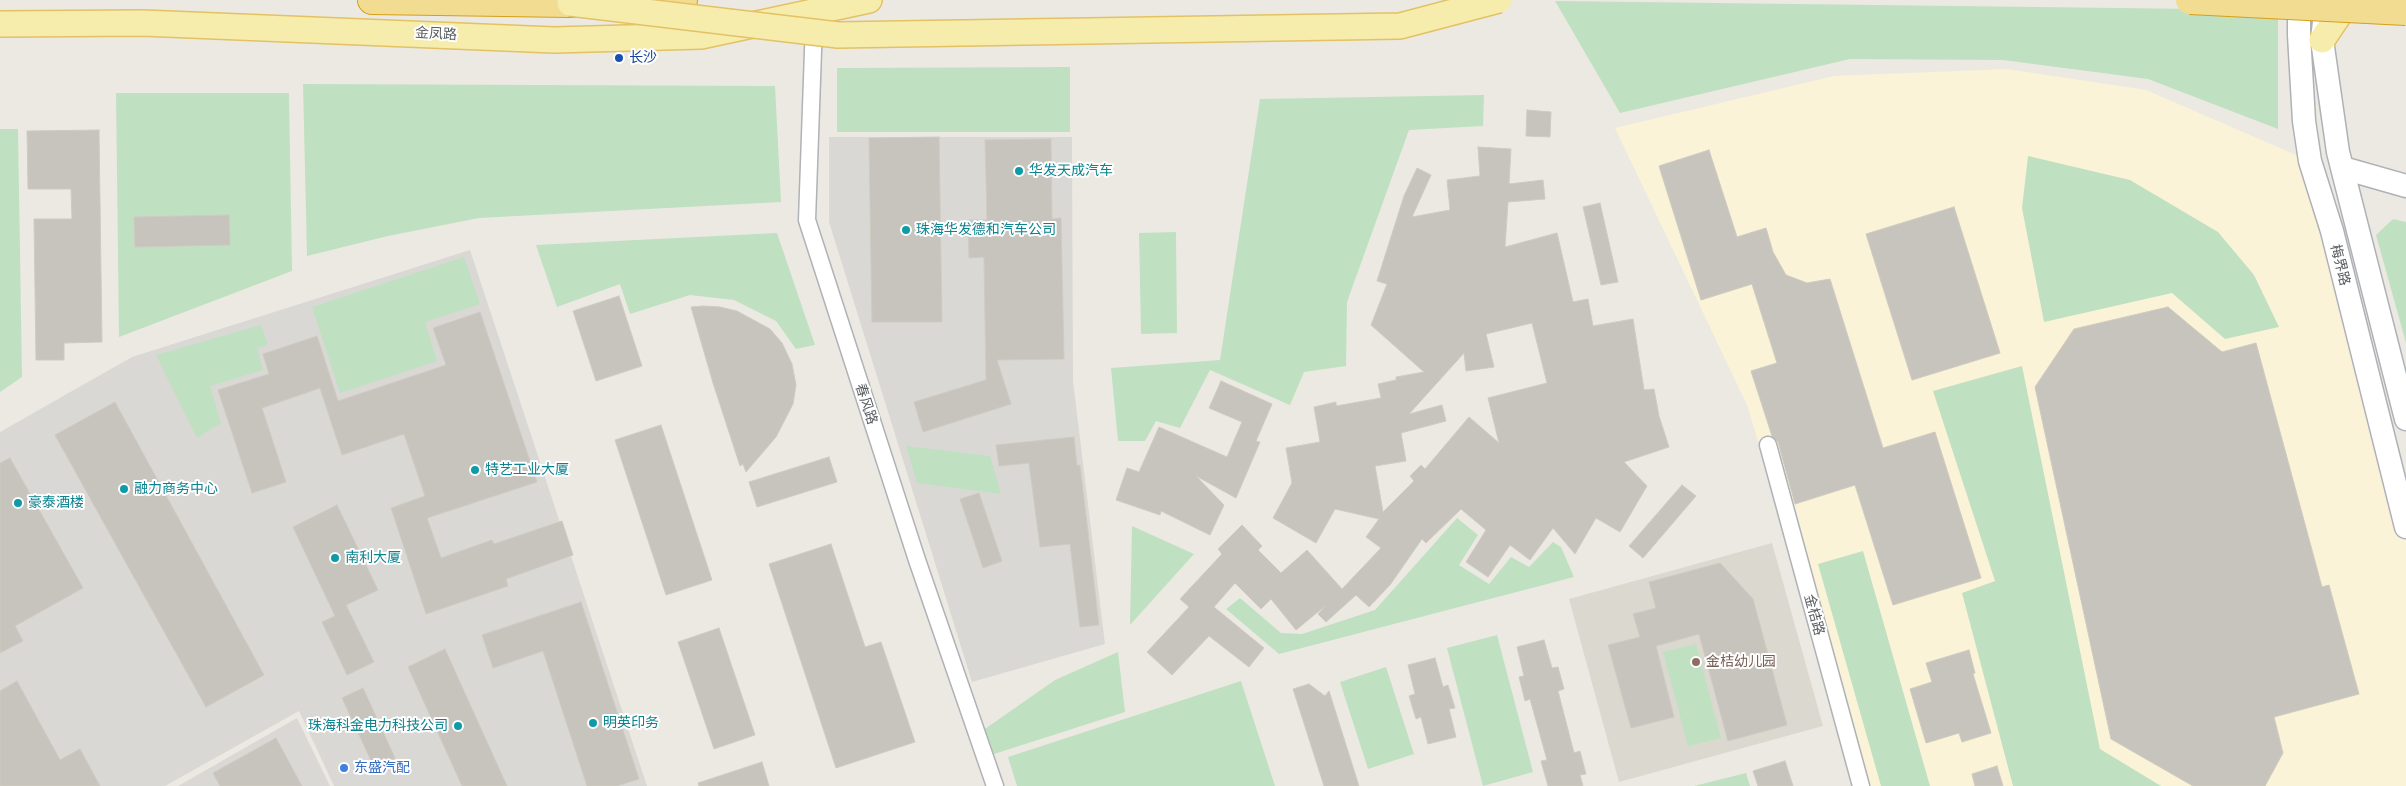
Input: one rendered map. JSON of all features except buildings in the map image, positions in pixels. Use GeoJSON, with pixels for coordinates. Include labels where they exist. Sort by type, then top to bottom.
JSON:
{"type":"FeatureCollection","features":[{"type":"Feature","properties":{"kind":"highway"},"geometry":{"type":"LineString","coordinates":[[372,0],[570,3],[683,0]]}},
{"type":"Feature","properties":{"kind":"highway"},"geometry":{"type":"LineString","coordinates":[[2190,0],[2406,11]]}},
{"type":"Feature","properties":{"kind":"main road","name":"金凤路"},"geometry":{"type":"LineString","coordinates":[[0,24],[153,24],[554,40],[701,36],[868,0]]}},
{"type":"Feature","properties":{"kind":"main road"},"geometry":{"type":"LineString","coordinates":[[570,3],[838,35],[1400,26],[1499,0]]}},
{"type":"Feature","properties":{"kind":"main road","name":"梅界路"},"geometry":{"type":"LineString","coordinates":[[2299,0],[2303,111],[2310,161],[2332,231],[2406,527]]}},
{"type":"Feature","properties":{"kind":"main road"},"geometry":{"type":"LineString","coordinates":[[2326,0],[2322,40],[2338,152],[2406,419]]}},
{"type":"Feature","properties":{"kind":"main road"},"geometry":{"type":"LineString","coordinates":[[2322,40],[2349,0]]}},
{"type":"Feature","properties":{"kind":"main road"},"geometry":{"type":"LineString","coordinates":[[2343,168],[2406,186]]}},
{"type":"Feature","properties":{"kind":"street","name":"春风路"},"geometry":{"type":"LineString","coordinates":[[814,11],[807,220],[914,551],[995,786]]}},
{"type":"Feature","properties":{"kind":"street","name":"金桔路"},"geometry":{"type":"LineString","coordinates":[[1768,445],[1861,786]]}},
{"type":"Feature","properties":{"kind":"shaded area"},"geometry":{"type":"Polygon","coordinates":[[[2007,69],[2146,90],[2310,161],[2406,527],[2406,786],[1864,786],[1747,405],[1615,128],[1834,76],[2007,69]]]}},
{"type":"Feature","properties":{"kind":"shaded area"},"geometry":{"type":"Polygon","coordinates":[[[829,137],[1072,137],[1073,381],[1105,644],[972,682],[829,222],[829,137]]]}},
{"type":"Feature","properties":{"kind":"shaded area"},"geometry":{"type":"Polygon","coordinates":[[[470,250],[647,786],[334,786],[299,711],[165,786],[0,786],[0,432],[132,357],[470,250]]]}},
{"type":"Feature","properties":{"kind":"shaded area","name":"金桔幼儿园"},"geometry":{"type":"Polygon","coordinates":[[[1772,543],[1823,726],[1619,782],[1569,599],[1772,543]]]}},
{"type":"Feature","properties":{"kind":"shaded area"},"geometry":{"type":"Polygon","coordinates":[[[297,718],[330,786],[178,786],[297,718]]]}},
{"type":"Feature","properties":{"kind":"green space"},"geometry":{"type":"Polygon","coordinates":[[[1555,1],[2278,10],[2278,129],[2148,79],[2003,60],[1850,59],[1620,113],[1555,1]]]}},
{"type":"Feature","properties":{"kind":"green space"},"geometry":{"type":"Polygon","coordinates":[[[1070,67],[1070,132],[837,132],[837,68],[1070,67]]]}},
{"type":"Feature","properties":{"kind":"green space"},"geometry":{"type":"Polygon","coordinates":[[[303,84],[775,86],[781,202],[479,218],[388,236],[307,256],[303,84]]]}},
{"type":"Feature","properties":{"kind":"green space"},"geometry":{"type":"Polygon","coordinates":[[[116,93],[289,93],[292,271],[119,337],[116,93]]]}},
{"type":"Feature","properties":{"kind":"green space"},"geometry":{"type":"Polygon","coordinates":[[[1484,95],[1483,126],[1409,130],[1347,302],[1346,366],[1304,372],[1290,405],[1210,370],[1180,428],[1156,421],[1145,441],[1118,441],[1111,368],[1220,360],[1260,99],[1484,95]]]}},
{"type":"Feature","properties":{"kind":"green space"},"geometry":{"type":"Polygon","coordinates":[[[0,129],[18,129],[22,377],[0,392],[0,129]]]}},
{"type":"Feature","properties":{"kind":"green space"},"geometry":{"type":"Polygon","coordinates":[[[2028,156],[2130,180],[2218,232],[2254,275],[2279,327],[2225,339],[2172,293],[2044,322],[2022,208],[2028,156]]]}},
{"type":"Feature","properties":{"kind":"green space"},"geometry":{"type":"Polygon","coordinates":[[[2393,219],[2406,222],[2406,343],[2376,235],[2393,219]]]}},
{"type":"Feature","properties":{"kind":"green space"},"geometry":{"type":"Polygon","coordinates":[[[1176,232],[1177,333],[1141,334],[1139,233],[1176,232]]]}},
{"type":"Feature","properties":{"kind":"green space"},"geometry":{"type":"Polygon","coordinates":[[[777,233],[815,345],[796,349],[776,321],[734,300],[690,295],[630,314],[620,284],[557,307],[536,245],[777,233]]]}},
{"type":"Feature","properties":{"kind":"green space"},"geometry":{"type":"Polygon","coordinates":[[[464,257],[480,304],[425,322],[437,361],[340,393],[312,307],[464,257]]]}},
{"type":"Feature","properties":{"kind":"green space"},"geometry":{"type":"Polygon","coordinates":[[[261,325],[268,345],[257,348],[263,370],[210,386],[221,423],[197,438],[156,355],[261,325]]]}},
{"type":"Feature","properties":{"kind":"green space"},"geometry":{"type":"Polygon","coordinates":[[[2022,366],[2100,749],[2161,786],[2013,786],[1962,593],[1995,581],[1933,391],[2022,366]]]}},
{"type":"Feature","properties":{"kind":"green space"},"geometry":{"type":"Polygon","coordinates":[[[906,446],[990,456],[1001,494],[917,483],[906,446]]]}},
{"type":"Feature","properties":{"kind":"green space"},"geometry":{"type":"Polygon","coordinates":[[[1457,518],[1478,535],[1459,565],[1489,584],[1511,557],[1529,567],[1553,542],[1561,547],[1574,577],[1279,654],[1226,609],[1240,598],[1281,633],[1302,634],[1375,610],[1457,518]]]}},
{"type":"Feature","properties":{"kind":"green space"},"geometry":{"type":"Polygon","coordinates":[[[1132,526],[1194,554],[1130,625],[1132,526]]]}},
{"type":"Feature","properties":{"kind":"green space"},"geometry":{"type":"Polygon","coordinates":[[[1863,551],[1930,786],[1881,786],[1818,564],[1863,551]]]}},
{"type":"Feature","properties":{"kind":"green space"},"geometry":{"type":"Polygon","coordinates":[[[1497,635],[1533,772],[1483,786],[1447,648],[1497,635]]]}},
{"type":"Feature","properties":{"kind":"green space"},"geometry":{"type":"Polygon","coordinates":[[[1696,644],[1721,738],[1688,746],[1663,652],[1696,644]]]}},
{"type":"Feature","properties":{"kind":"green space"},"geometry":{"type":"Polygon","coordinates":[[[1118,652],[1125,712],[991,755],[982,731],[1055,680],[1118,652]]]}},
{"type":"Feature","properties":{"kind":"green space"},"geometry":{"type":"Polygon","coordinates":[[[1386,667],[1414,754],[1368,769],[1340,682],[1386,667]]]}},
{"type":"Feature","properties":{"kind":"green space"},"geometry":{"type":"Polygon","coordinates":[[[1241,681],[1275,786],[1017,786],[1008,757],[1241,681]]]}},
{"type":"Feature","properties":{"kind":"green space"},"geometry":{"type":"Polygon","coordinates":[[[1746,773],[1750,786],[1694,786],[1746,773]]]}},
{"type":"Feature","properties":{"kind":"place","name":"长沙"},"geometry":{"type":"Point","coordinates":[619,58]}},
{"type":"Feature","properties":{"kind":"place","name":"华发天成汽车"},"geometry":{"type":"Point","coordinates":[1019,171]}},
{"type":"Feature","properties":{"kind":"place","name":"珠海华发德和汽车公司"},"geometry":{"type":"Point","coordinates":[906,230]}},
{"type":"Feature","properties":{"kind":"place","name":"特艺工业大厦"},"geometry":{"type":"Point","coordinates":[475,470]}},
{"type":"Feature","properties":{"kind":"place","name":"融力商务中心"},"geometry":{"type":"Point","coordinates":[124,489]}},
{"type":"Feature","properties":{"kind":"place","name":"豪泰酒楼"},"geometry":{"type":"Point","coordinates":[18,503]}},
{"type":"Feature","properties":{"kind":"place","name":"南利大厦"},"geometry":{"type":"Point","coordinates":[335,558]}},
{"type":"Feature","properties":{"kind":"place","name":"金桔幼儿园"},"geometry":{"type":"Point","coordinates":[1696,662]}},
{"type":"Feature","properties":{"kind":"place","name":"明英印务"},"geometry":{"type":"Point","coordinates":[593,723]}},
{"type":"Feature","properties":{"kind":"place","name":"珠海科金电力科技公司"},"geometry":{"type":"Point","coordinates":[458,726]}},
{"type":"Feature","properties":{"kind":"place","name":"东盛汽配"},"geometry":{"type":"Point","coordinates":[344,768]}}]}
